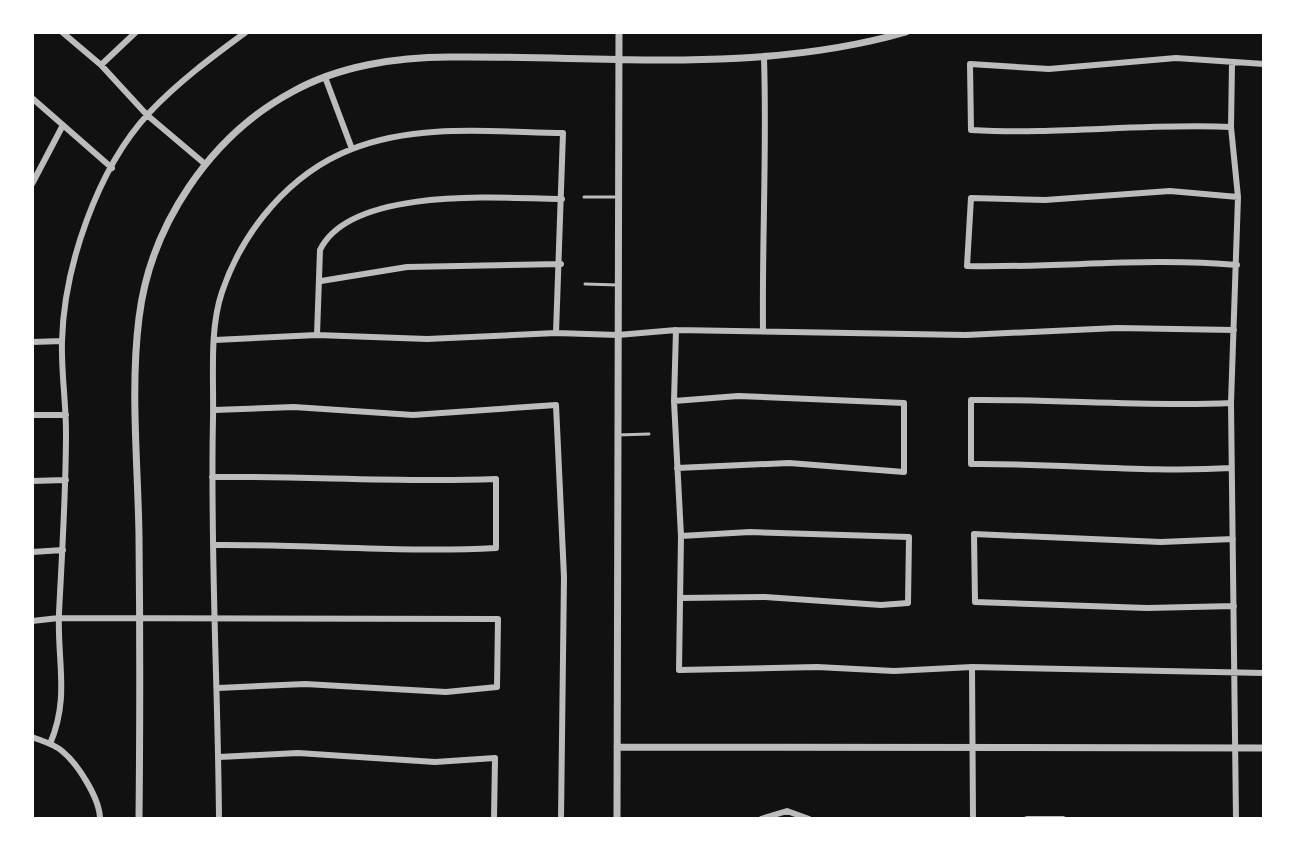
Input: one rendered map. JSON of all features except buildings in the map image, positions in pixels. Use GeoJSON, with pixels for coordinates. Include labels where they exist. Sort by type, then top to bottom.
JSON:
{"type":"FeatureCollection","features":[{"type":"Feature","properties":{"kind":"street"},"geometry":{"type":"LineString","coordinates":[[62,32],[101,65],[147,115],[205,164]]}},
{"type":"Feature","properties":{"kind":"street"},"geometry":{"type":"LineString","coordinates":[[101,65],[136,32]]}},
{"type":"Feature","properties":{"kind":"street"},"geometry":{"type":"LineString","coordinates":[[50,744],[63,700],[59,618],[66,415],[62,341],[68,286],[83,231],[112,168],[147,115],[194,70],[246,32]]}},
{"type":"Feature","properties":{"kind":"street"},"geometry":{"type":"LineString","coordinates":[[617,819],[619,32]]}},
{"type":"Feature","properties":{"kind":"street"},"geometry":{"type":"LineString","coordinates":[[139,819],[139,317],[163,232],[205,164],[266,108],[293,91],[325,77],[412,58],[764,58],[835,50],[906,32]]}},
{"type":"Feature","properties":{"kind":"street"},"geometry":{"type":"LineString","coordinates":[[763,329],[762,248],[767,149],[764,58]]}},
{"type":"Feature","properties":{"kind":"street"},"geometry":{"type":"LineString","coordinates":[[1231,127],[1176,125],[1025,133],[971,130],[970,64],[1049,69],[1176,58],[1264,64]]}},
{"type":"Feature","properties":{"kind":"street"},"geometry":{"type":"LineString","coordinates":[[1232,64],[1231,127],[1238,197],[1231,403],[1236,819]]}},
{"type":"Feature","properties":{"kind":"street"},"geometry":{"type":"LineString","coordinates":[[325,77],[352,149]]}},
{"type":"Feature","properties":{"kind":"street"},"geometry":{"type":"LineString","coordinates":[[32,98],[112,168]]}},
{"type":"Feature","properties":{"kind":"street"},"geometry":{"type":"LineString","coordinates":[[32,184],[63,125]]}},
{"type":"Feature","properties":{"kind":"street"},"geometry":{"type":"LineString","coordinates":[[219,819],[212,477],[215,340],[221,294],[243,246],[268,208],[309,171],[352,149],[409,134],[563,133],[561,264],[556,333]]}},
{"type":"Feature","properties":{"kind":"street"},"geometry":{"type":"LineString","coordinates":[[1237,265],[1172,259],[1042,268],[967,266],[971,198],[1045,200],[1170,191],[1238,197]]}},
{"type":"Feature","properties":{"kind":"street"},"geometry":{"type":"LineString","coordinates":[[317,335],[320,250],[325,240],[360,216],[403,203],[445,198],[562,199]]}},
{"type":"Feature","properties":{"kind":"street"},"geometry":{"type":"LineString","coordinates":[[321,281],[407,267],[561,264]]}},
{"type":"Feature","properties":{"kind":"street"},"geometry":{"type":"LineString","coordinates":[[215,340],[317,335],[427,339],[763,329],[966,335],[1117,328],[1234,330]]}},
{"type":"Feature","properties":{"kind":"street"},"geometry":{"type":"LineString","coordinates":[[676,330],[674,401],[681,536],[679,670],[817,667],[894,671],[972,667],[1264,673]]}},
{"type":"Feature","properties":{"kind":"street"},"geometry":{"type":"LineString","coordinates":[[32,342],[62,341]]}},
{"type":"Feature","properties":{"kind":"street"},"geometry":{"type":"LineString","coordinates":[[674,401],[738,396],[904,403],[904,472],[789,463],[677,468]]}},
{"type":"Feature","properties":{"kind":"street"},"geometry":{"type":"LineString","coordinates":[[1231,403],[1168,406],[1049,399],[971,400],[971,464],[1049,463],[1164,472],[1231,468]]}},
{"type":"Feature","properties":{"kind":"street"},"geometry":{"type":"LineString","coordinates":[[214,410],[294,407],[413,415],[556,405],[564,577],[561,819]]}},
{"type":"Feature","properties":{"kind":"street"},"geometry":{"type":"LineString","coordinates":[[32,415],[66,415]]}},
{"type":"Feature","properties":{"kind":"street"},"geometry":{"type":"LineString","coordinates":[[212,477],[297,476],[440,482],[496,479],[496,548],[436,551],[294,544],[213,545]]}},
{"type":"Feature","properties":{"kind":"street"},"geometry":{"type":"LineString","coordinates":[[32,481],[66,480]]}},
{"type":"Feature","properties":{"kind":"street"},"geometry":{"type":"LineString","coordinates":[[680,598],[765,597],[881,605],[908,603],[909,537],[750,532],[681,536]]}},
{"type":"Feature","properties":{"kind":"street"},"geometry":{"type":"LineString","coordinates":[[1233,539],[1161,542],[974,534],[975,602],[1147,608],[1234,606]]}},
{"type":"Feature","properties":{"kind":"street"},"geometry":{"type":"LineString","coordinates":[[32,552],[63,550]]}},
{"type":"Feature","properties":{"kind":"street"},"geometry":{"type":"LineString","coordinates":[[32,621],[59,618],[215,619],[312,615],[438,621],[498,619],[497,687],[446,692],[305,684],[218,688]]}},
{"type":"Feature","properties":{"kind":"street"},"geometry":{"type":"LineString","coordinates":[[972,667],[973,819]]}},
{"type":"Feature","properties":{"kind":"street"},"geometry":{"type":"LineString","coordinates":[[32,737],[50,744],[72,763],[97,803],[100,819]]}},
{"type":"Feature","properties":{"kind":"street"},"geometry":{"type":"LineString","coordinates":[[617,747],[1264,748]]}},
{"type":"Feature","properties":{"kind":"street"},"geometry":{"type":"LineString","coordinates":[[219,757],[298,753],[435,762],[495,758],[494,819]]}},
{"type":"Feature","properties":{"kind":"street"},"geometry":{"type":"LineString","coordinates":[[761,819],[787,811],[809,819]]}},
{"type":"Feature","properties":{"kind":"street"},"geometry":{"type":"LineString","coordinates":[[1030,819],[1063,819]]}},
{"type":"Feature","properties":{"kind":"lane"},"geometry":{"type":"LineString","coordinates":[[584,197],[619,197]]}},
{"type":"Feature","properties":{"kind":"lane"},"geometry":{"type":"LineString","coordinates":[[585,284],[618,285]]}},
{"type":"Feature","properties":{"kind":"lane"},"geometry":{"type":"LineString","coordinates":[[617,435],[649,434]]}}]}
